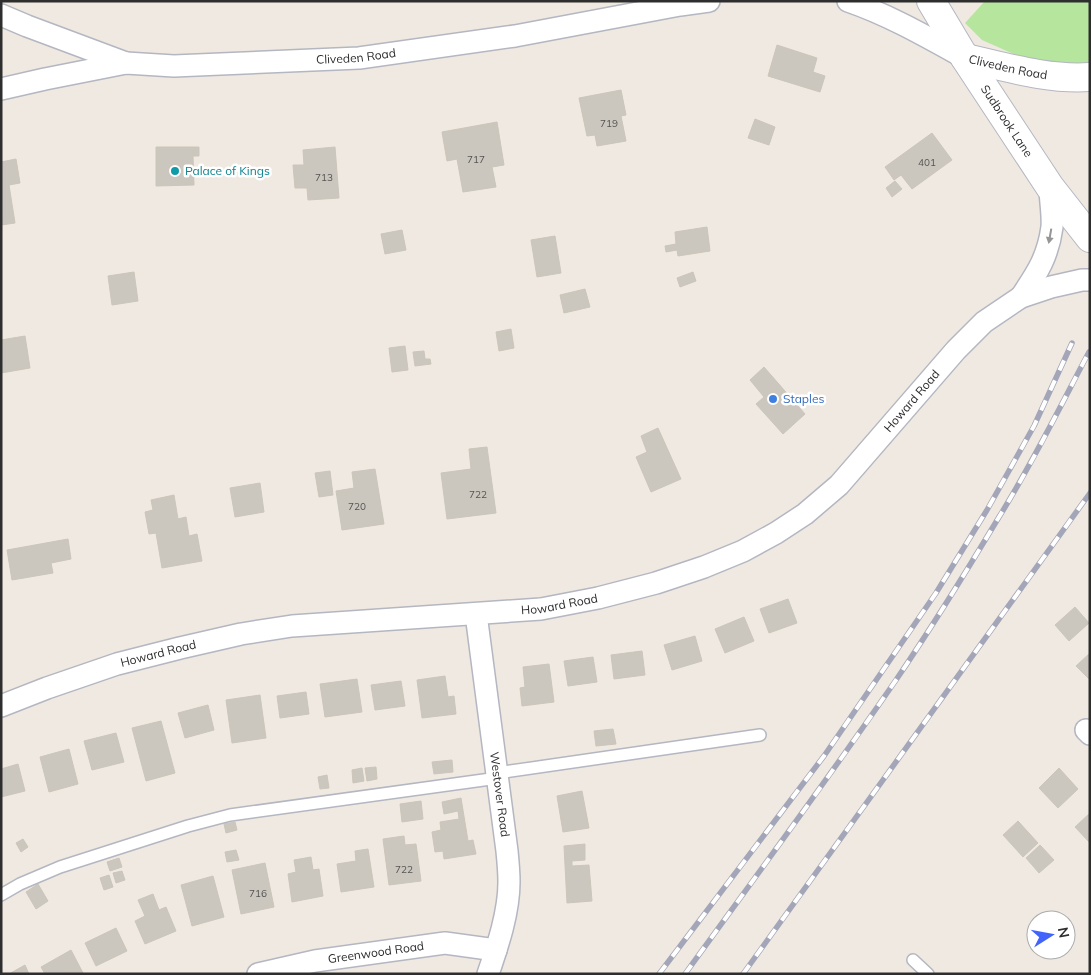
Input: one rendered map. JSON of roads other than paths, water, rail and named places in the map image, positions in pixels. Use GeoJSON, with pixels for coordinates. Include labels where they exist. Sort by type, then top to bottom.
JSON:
{"type":"FeatureCollection","features":[{"type":"Feature","properties":{"kind":"street","name":"Cliveden Road"},"geometry":{"type":"LineString","coordinates":[[1,89],[126,63],[174,66],[359,58],[515,36],[683,3],[709,1]]}},
{"type":"Feature","properties":{"kind":"street","name":"Cliveden Road"},"geometry":{"type":"LineString","coordinates":[[848,1],[870,8],[965,58],[1041,74],[1076,78],[1090,77]]}},
{"type":"Feature","properties":{"kind":"street","name":"Sudbrook Lane"},"geometry":{"type":"LineString","coordinates":[[930,1],[1050,188],[1090,238]]}},
{"type":"Feature","properties":{"kind":"street"},"geometry":{"type":"LineString","coordinates":[[1,15],[126,63]]}},
{"type":"Feature","properties":{"kind":"street","name":"Howard Road"},"geometry":{"type":"LineString","coordinates":[[1021,297],[1038,273],[1047,252],[1052,225],[1050,188]]}},
{"type":"Feature","properties":{"kind":"street","name":"Howard Road"},"geometry":{"type":"LineString","coordinates":[[1,706],[117,664],[240,634],[292,626],[541,609],[598,598],[704,567],[743,551],[776,533],[805,514],[839,485],[956,350],[984,322],[1021,297],[1051,287],[1090,280]]}},
{"type":"Feature","properties":{"kind":"street","name":"Westover Road"},"geometry":{"type":"LineString","coordinates":[[476,614],[498,775],[509,884],[505,915],[488,974]]}},
{"type":"Feature","properties":{"kind":"street","name":"Greenwood Road"},"geometry":{"type":"LineString","coordinates":[[258,974],[315,961],[445,943],[496,950]]}},
{"type":"Feature","properties":{"kind":"lane"},"geometry":{"type":"LineString","coordinates":[[1,895],[60,866],[188,826],[230,815],[760,736]]}},
{"type":"Feature","properties":{"kind":"lane"},"geometry":{"type":"LineString","coordinates":[[913,960],[928,974]]}},
{"type":"Feature","properties":{"kind":"railway"},"geometry":{"type":"LineString","coordinates":[[659,974],[824,756],[936,593],[987,510],[1034,426],[1072,343]]}},
{"type":"Feature","properties":{"kind":"railway"},"geometry":{"type":"LineString","coordinates":[[685,974],[792,827],[923,640],[1011,497],[1089,352]]}},
{"type":"Feature","properties":{"kind":"railway"},"geometry":{"type":"LineString","coordinates":[[743,974],[1090,493]]}},
{"type":"Feature","properties":{"kind":"place","name":"Palace of Kings"},"geometry":{"type":"Point","coordinates":[175,171]}},
{"type":"Feature","properties":{"kind":"place","name":"Staples"},"geometry":{"type":"Point","coordinates":[773,399]}}]}
